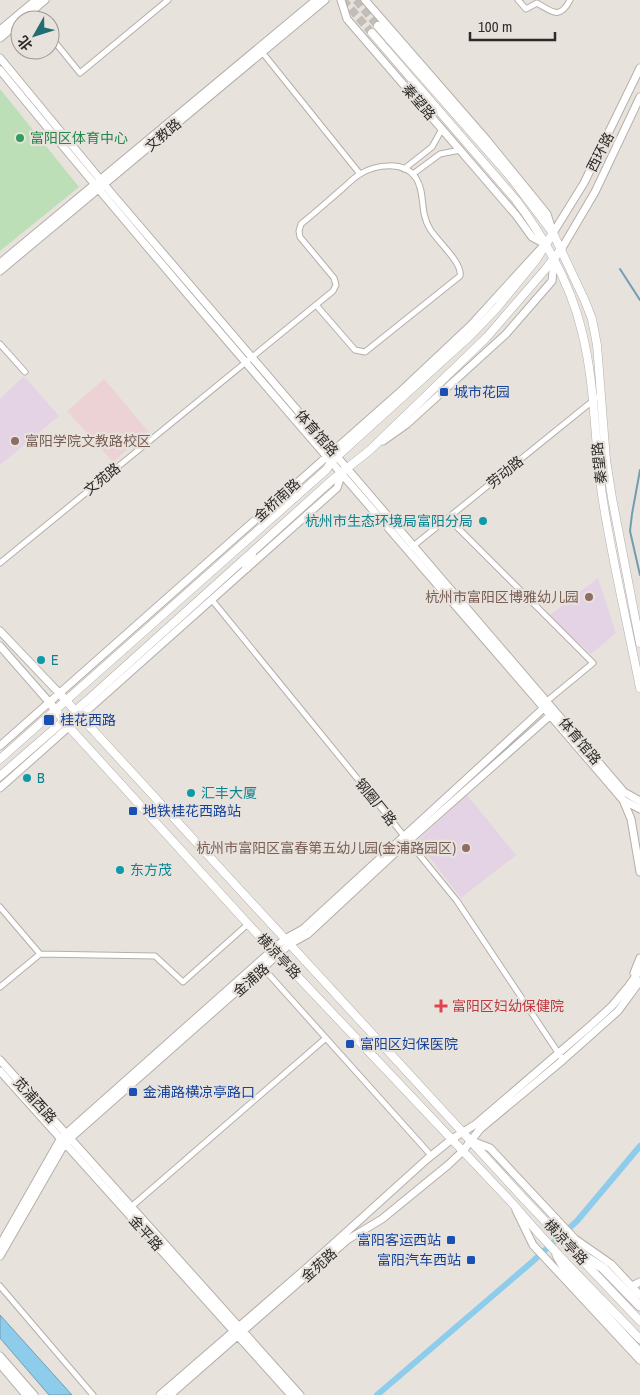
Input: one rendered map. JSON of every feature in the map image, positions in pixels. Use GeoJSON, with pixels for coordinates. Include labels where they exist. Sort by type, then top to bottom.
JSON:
{"type":"FeatureCollection","features":[{"type":"Feature","properties":{"kind":"highway"},"geometry":{"type":"LineString","coordinates":[[572,1242],[630,1290],[640,1306]]}},
{"type":"Feature","properties":{"kind":"highway"},"geometry":{"type":"LineString","coordinates":[[557,1256],[569,1276],[640,1353]]}},
{"type":"Feature","properties":{"kind":"main road"},"geometry":{"type":"LineString","coordinates":[[0,30],[36,0]]}},
{"type":"Feature","properties":{"kind":"main road"},"geometry":{"type":"LineString","coordinates":[[33,10],[45,0]]}},
{"type":"Feature","properties":{"kind":"main road","name":"文教路"},"geometry":{"type":"LineString","coordinates":[[0,271],[316,0]]}},
{"type":"Feature","properties":{"kind":"main road","name":"文教路"},"geometry":{"type":"LineString","coordinates":[[102,182],[326,0]]}},
{"type":"Feature","properties":{"kind":"main road","name":"秦望路"},"geometry":{"type":"LineString","coordinates":[[341,0],[347,19],[516,215],[532,237],[545,244]]}},
{"type":"Feature","properties":{"kind":"main road","name":"秦望路"},"geometry":{"type":"LineString","coordinates":[[365,0],[486,139],[548,214],[553,233]]}},
{"type":"Feature","properties":{"kind":"main road","name":"秦望路"},"geometry":{"type":"LineString","coordinates":[[378,26],[509,176],[553,233],[562,248],[585,301],[592,319],[598,345],[600,395],[612,498],[640,643]]}},
{"type":"Feature","properties":{"kind":"main road"},"geometry":{"type":"LineString","coordinates":[[0,38],[10,29]]}},
{"type":"Feature","properties":{"kind":"main road","name":"秦望路"},"geometry":{"type":"LineString","coordinates":[[372,33],[516,200],[537,229],[554,260],[576,308],[589,365],[603,501],[640,688]]}},
{"type":"Feature","properties":{"kind":"main road","name":"体育馆路"},"geometry":{"type":"LineString","coordinates":[[0,58],[248,359]]}},
{"type":"Feature","properties":{"kind":"main road","name":"西环路"},"geometry":{"type":"LineString","coordinates":[[553,233],[584,183],[640,68]]}},
{"type":"Feature","properties":{"kind":"main road","name":"体育馆路"},"geometry":{"type":"LineString","coordinates":[[0,70],[96,187],[411,547],[624,796],[640,809]]}},
{"type":"Feature","properties":{"kind":"main road","name":"西环路"},"geometry":{"type":"LineString","coordinates":[[562,248],[596,192],[640,98]]}},
{"type":"Feature","properties":{"kind":"main road","name":"文教路"},"geometry":{"type":"LineString","coordinates":[[0,263],[96,187]]}},
{"type":"Feature","properties":{"kind":"main road","name":"金桥南路"},"geometry":{"type":"LineString","coordinates":[[0,746],[477,329],[497,308],[536,260],[553,233]]}},
{"type":"Feature","properties":{"kind":"main road","name":"金桥南路"},"geometry":{"type":"LineString","coordinates":[[370,450],[487,337],[554,260],[562,248]]}},
{"type":"Feature","properties":{"kind":"main road","name":"金桥南路"},"geometry":{"type":"LineString","coordinates":[[0,788],[69,727],[78,713],[344,470],[407,424],[506,334],[552,281],[554,260]]}},
{"type":"Feature","properties":{"kind":"main road","name":"金桥南路"},"geometry":{"type":"LineString","coordinates":[[0,759],[326,470],[332,456]]}},
{"type":"Feature","properties":{"kind":"main road","name":"金桥南路"},"geometry":{"type":"LineString","coordinates":[[78,713],[212,600],[336,488],[344,470]]}},
{"type":"Feature","properties":{"kind":"main road"},"geometry":{"type":"LineString","coordinates":[[246,568],[253,552]]}},
{"type":"Feature","properties":{"kind":"main road"},"geometry":{"type":"LineString","coordinates":[[203,567],[220,564]]}},
{"type":"Feature","properties":{"kind":"main road"},"geometry":{"type":"LineString","coordinates":[[0,631],[59,693]]}},
{"type":"Feature","properties":{"kind":"main road"},"geometry":{"type":"LineString","coordinates":[[0,646],[49,702]]}},
{"type":"Feature","properties":{"kind":"main road","name":"横凉亭路"},"geometry":{"type":"LineString","coordinates":[[59,693],[554,1229],[572,1242]]}},
{"type":"Feature","properties":{"kind":"main road","name":"横凉亭路"},"geometry":{"type":"LineString","coordinates":[[49,702],[69,727],[248,924],[514,1205],[557,1256],[586,1283],[640,1340]]}},
{"type":"Feature","properties":{"kind":"main road","name":"金浦路"},"geometry":{"type":"LineString","coordinates":[[0,1244],[65,1139],[288,941],[308,934],[547,704]]}},
{"type":"Feature","properties":{"kind":"main road"},"geometry":{"type":"LineString","coordinates":[[0,776],[63,720],[78,713]]}},
{"type":"Feature","properties":{"kind":"main road","name":"金浦路"},"geometry":{"type":"LineString","coordinates":[[406,839],[553,713]]}},
{"type":"Feature","properties":{"kind":"main road","name":"体育馆路"},"geometry":{"type":"LineString","coordinates":[[624,796],[640,801]]}},
{"type":"Feature","properties":{"kind":"main road","name":"体育馆路"},"geometry":{"type":"LineString","coordinates":[[624,796],[631,819],[640,872]]}},
{"type":"Feature","properties":{"kind":"main road","name":"金浦路"},"geometry":{"type":"LineString","coordinates":[[0,1256],[65,1139],[264,968],[276,953]]}},
{"type":"Feature","properties":{"kind":"main road"},"geometry":{"type":"LineString","coordinates":[[628,987],[640,958]]}},
{"type":"Feature","properties":{"kind":"main road"},"geometry":{"type":"LineString","coordinates":[[160,1395],[239,1330],[426,1160],[476,1124],[559,1053],[612,1006],[640,970]]}},
{"type":"Feature","properties":{"kind":"main road"},"geometry":{"type":"LineString","coordinates":[[472,1141],[480,1129],[564,1060],[618,1012],[640,981]]}},
{"type":"Feature","properties":{"kind":"main road","name":"苋浦西路"},"geometry":{"type":"LineString","coordinates":[[0,1060],[65,1139]]}},
{"type":"Feature","properties":{"kind":"main road","name":"金平路"},"geometry":{"type":"LineString","coordinates":[[0,1071],[300,1395]]}},
{"type":"Feature","properties":{"kind":"main road","name":"横凉亭路"},"geometry":{"type":"LineString","coordinates":[[472,1141],[490,1148],[559,1222],[572,1242],[640,1321]]}},
{"type":"Feature","properties":{"kind":"main road","name":"金苑路"},"geometry":{"type":"LineString","coordinates":[[170,1395],[239,1330],[347,1240],[382,1218],[463,1151],[472,1141]]}},
{"type":"Feature","properties":{"kind":"main road","name":"横凉亭路"},"geometry":{"type":"LineString","coordinates":[[514,1205],[533,1245],[640,1360]]}},
{"type":"Feature","properties":{"kind":"main road"},"geometry":{"type":"LineString","coordinates":[[640,1282],[630,1290],[640,1295]]}},
{"type":"Feature","properties":{"kind":"main road","name":"金平路"},"geometry":{"type":"LineString","coordinates":[[239,1330],[291,1395]]}},
{"type":"Feature","properties":{"kind":"main road"},"geometry":{"type":"LineString","coordinates":[[0,1356],[34,1395]]}},
{"type":"Feature","properties":{"kind":"main road"},"geometry":{"type":"LineString","coordinates":[[0,1364],[26,1395]]}},
{"type":"Feature","properties":{"kind":"street"},"geometry":{"type":"LineString","coordinates":[[60,48],[80,73],[168,0]]}},
{"type":"Feature","properties":{"kind":"street"},"geometry":{"type":"LineString","coordinates":[[518,0],[526,9],[537,3],[554,13],[559,13],[567,7],[570,0]]}},
{"type":"Feature","properties":{"kind":"street"},"geometry":{"type":"LineString","coordinates":[[262,52],[360,174],[388,165],[404,168],[413,174],[420,187],[425,220],[460,267],[460,276],[365,352],[355,350],[316,305]]}},
{"type":"Feature","properties":{"kind":"street"},"geometry":{"type":"LineString","coordinates":[[404,168],[432,147],[442,128]]}},
{"type":"Feature","properties":{"kind":"street"},"geometry":{"type":"LineString","coordinates":[[413,174],[440,154],[460,150]]}},
{"type":"Feature","properties":{"kind":"street","name":"文苑路"},"geometry":{"type":"LineString","coordinates":[[0,563],[333,291],[335,282],[300,237],[299,227],[360,174]]}},
{"type":"Feature","properties":{"kind":"street"},"geometry":{"type":"LineString","coordinates":[[0,344],[25,372]]}},
{"type":"Feature","properties":{"kind":"street","name":"劳动路"},"geometry":{"type":"LineString","coordinates":[[411,547],[600,395]]}},
{"type":"Feature","properties":{"kind":"street"},"geometry":{"type":"LineString","coordinates":[[448,518],[593,662],[547,704]]}},
{"type":"Feature","properties":{"kind":"street","name":"钢圈厂路"},"geometry":{"type":"LineString","coordinates":[[212,600],[457,901],[564,1060]]}},
{"type":"Feature","properties":{"kind":"street"},"geometry":{"type":"LineString","coordinates":[[0,907],[40,954]]}},
{"type":"Feature","properties":{"kind":"street"},"geometry":{"type":"LineString","coordinates":[[0,987],[40,954],[155,956],[183,982],[248,924]]}},
{"type":"Feature","properties":{"kind":"street"},"geometry":{"type":"LineString","coordinates":[[264,968],[428,1152]]}},
{"type":"Feature","properties":{"kind":"street"},"geometry":{"type":"LineString","coordinates":[[129,1209],[326,1038]]}},
{"type":"Feature","properties":{"kind":"street"},"geometry":{"type":"LineString","coordinates":[[0,1286],[94,1395]]}},
{"type":"Feature","properties":{"kind":"shaded area","name":"富阳学院文教路校区"},"geometry":{"type":"Polygon","coordinates":[[[24,376],[59,416],[0,465],[0,399],[24,376]]]}},
{"type":"Feature","properties":{"kind":"shaded area"},"geometry":{"type":"Polygon","coordinates":[[[104,379],[148,431],[113,462],[67,411],[104,379]]]}},
{"type":"Feature","properties":{"kind":"shaded area","name":"杭州市富阳区博雅幼儿园"},"geometry":{"type":"Polygon","coordinates":[[[598,578],[616,633],[591,654],[549,616],[598,578]]]}},
{"type":"Feature","properties":{"kind":"shaded area","name":"杭州市富阳区富春第五幼儿园(金浦路园区)"},"geometry":{"type":"Polygon","coordinates":[[[467,795],[516,855],[461,898],[417,841],[467,795]]]}},
{"type":"Feature","properties":{"kind":"green space","name":"富阳区体育中心"},"geometry":{"type":"Polygon","coordinates":[[[0,89],[79,187],[0,251],[0,89]]]}},
{"type":"Feature","properties":{"kind":"water"},"geometry":{"type":"Polygon","coordinates":[[[0,1315],[72,1395],[49,1395],[0,1338],[0,1315]]]}},
{"type":"Feature","properties":{"kind":"waterway"},"geometry":{"type":"LineString","coordinates":[[620,269],[640,300]]}},
{"type":"Feature","properties":{"kind":"waterway"},"geometry":{"type":"LineString","coordinates":[[640,470],[630,531],[640,575]]}},
{"type":"Feature","properties":{"kind":"waterway"},"geometry":{"type":"LineString","coordinates":[[377,1395],[577,1221],[640,1146]]}},
{"type":"Feature","properties":{"kind":"tunnel"},"geometry":{"type":"LineString","coordinates":[[343,0],[372,33]]}},
{"type":"Feature","properties":{"kind":"tunnel"},"geometry":{"type":"LineString","coordinates":[[356,0],[378,26]]}},
{"type":"Feature","properties":{"kind":"place","name":"富阳区体育中心"},"geometry":{"type":"Point","coordinates":[20,138]}},
{"type":"Feature","properties":{"kind":"place","name":"城市花园"},"geometry":{"type":"Point","coordinates":[444,392]}},
{"type":"Feature","properties":{"kind":"place","name":"富阳学院文教路校区"},"geometry":{"type":"Point","coordinates":[15,441]}},
{"type":"Feature","properties":{"kind":"place","name":"杭州市生态环境局富阳分局"},"geometry":{"type":"Point","coordinates":[483,521]}},
{"type":"Feature","properties":{"kind":"place","name":"杭州市富阳区博雅幼儿园"},"geometry":{"type":"Point","coordinates":[589,597]}},
{"type":"Feature","properties":{"kind":"place","name":"E"},"geometry":{"type":"Point","coordinates":[41,660]}},
{"type":"Feature","properties":{"kind":"place","name":"桂花西路"},"geometry":{"type":"Point","coordinates":[49,720]}},
{"type":"Feature","properties":{"kind":"place","name":"B"},"geometry":{"type":"Point","coordinates":[27,778]}},
{"type":"Feature","properties":{"kind":"place","name":"汇丰大厦"},"geometry":{"type":"Point","coordinates":[191,793]}},
{"type":"Feature","properties":{"kind":"place","name":"地铁桂花西路站"},"geometry":{"type":"Point","coordinates":[133,811]}},
{"type":"Feature","properties":{"kind":"place","name":"杭州市富阳区富春第五幼儿园(金浦路园区)"},"geometry":{"type":"Point","coordinates":[466,848]}},
{"type":"Feature","properties":{"kind":"place","name":"东方茂"},"geometry":{"type":"Point","coordinates":[120,870]}},
{"type":"Feature","properties":{"kind":"place","name":"富阳区妇幼保健院"},"geometry":{"type":"Point","coordinates":[441,1006]}},
{"type":"Feature","properties":{"kind":"place","name":"富阳区妇保医院"},"geometry":{"type":"Point","coordinates":[350,1044]}},
{"type":"Feature","properties":{"kind":"place","name":"金浦路横凉亭路口"},"geometry":{"type":"Point","coordinates":[133,1092]}},
{"type":"Feature","properties":{"kind":"place","name":"富阳客运西站"},"geometry":{"type":"Point","coordinates":[451,1240]}},
{"type":"Feature","properties":{"kind":"place","name":"富阳汽车西站"},"geometry":{"type":"Point","coordinates":[471,1260]}}]}
